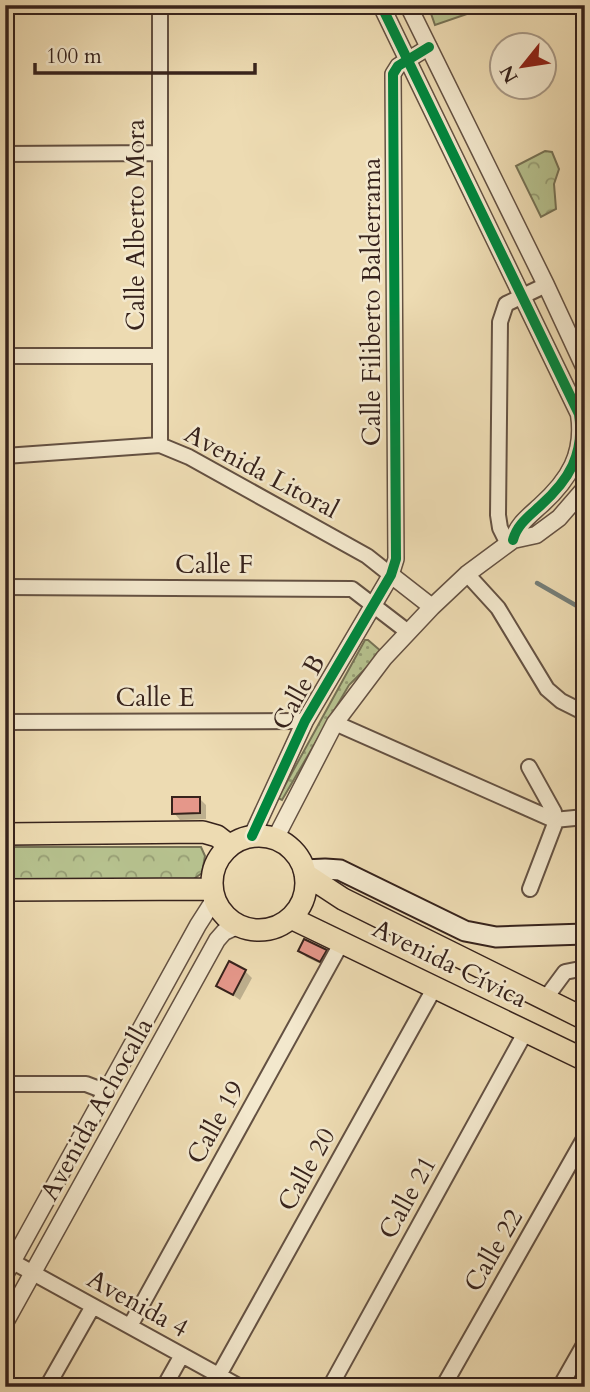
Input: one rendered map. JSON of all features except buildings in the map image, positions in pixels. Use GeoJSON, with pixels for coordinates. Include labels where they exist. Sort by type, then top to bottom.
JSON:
{"type":"FeatureCollection","features":[{"type":"Feature","properties":{"kind":"main road"},"geometry":{"type":"LineString","coordinates":[[5,834],[203,832],[217,836],[230,846]]}},
{"type":"Feature","properties":{"kind":"main road"},"geometry":{"type":"LineString","coordinates":[[252,836],[275,839],[295,853],[304,872],[305,893],[302,902],[291,918],[279,926],[262,931],[237,926],[223,915],[213,895],[214,866],[230,846],[252,836]]}},
{"type":"Feature","properties":{"kind":"main road"},"geometry":{"type":"LineString","coordinates":[[304,872],[340,870],[465,931],[496,937],[585,934]]}},
{"type":"Feature","properties":{"kind":"main road"},"geometry":{"type":"LineString","coordinates":[[304,872],[343,899],[585,1018]]}},
{"type":"Feature","properties":{"kind":"main road"},"geometry":{"type":"LineString","coordinates":[[5,890],[213,895]]}},
{"type":"Feature","properties":{"kind":"main road","name":"Avenida Cívica"},"geometry":{"type":"LineString","coordinates":[[291,918],[585,1060]]}},
{"type":"Feature","properties":{"kind":"street","name":"Calle Alberto Mora"},"geometry":{"type":"LineString","coordinates":[[160,5],[160,445]]}},
{"type":"Feature","properties":{"kind":"street"},"geometry":{"type":"LineString","coordinates":[[381,5],[579,414],[580,444],[574,467],[552,495],[522,522],[510,542]]}},
{"type":"Feature","properties":{"kind":"street"},"geometry":{"type":"LineString","coordinates":[[408,5],[585,369]]}},
{"type":"Feature","properties":{"kind":"street"},"geometry":{"type":"LineString","coordinates":[[407,60],[429,47]]}},
{"type":"Feature","properties":{"kind":"street","name":"Calle Filiberto Balderrama"},"geometry":{"type":"LineString","coordinates":[[391,575],[396,559],[393,74],[398,66],[407,60]]}},
{"type":"Feature","properties":{"kind":"street"},"geometry":{"type":"LineString","coordinates":[[5,154],[160,153]]}},
{"type":"Feature","properties":{"kind":"street"},"geometry":{"type":"LineString","coordinates":[[510,542],[500,528],[498,515],[500,322],[506,304],[546,285]]}},
{"type":"Feature","properties":{"kind":"street"},"geometry":{"type":"LineString","coordinates":[[5,356],[160,356]]}},
{"type":"Feature","properties":{"kind":"street","name":"Avenida Litoral"},"geometry":{"type":"LineString","coordinates":[[5,456],[160,445],[189,457],[367,556],[432,607]]}},
{"type":"Feature","properties":{"kind":"street"},"geometry":{"type":"LineString","coordinates":[[510,542],[536,535],[559,518],[585,487],[568,477]]}},
{"type":"Feature","properties":{"kind":"street","name":"Calle B"},"geometry":{"type":"LineString","coordinates":[[275,839],[335,723],[358,689],[432,607],[467,574],[510,542]]}},
{"type":"Feature","properties":{"kind":"street"},"geometry":{"type":"LineString","coordinates":[[467,574],[498,608],[548,690],[561,701],[585,713]]}},
{"type":"Feature","properties":{"kind":"street","name":"Calle B"},"geometry":{"type":"LineString","coordinates":[[252,836],[305,721],[391,575]]}},
{"type":"Feature","properties":{"kind":"street","name":"Calle F"},"geometry":{"type":"LineString","coordinates":[[5,587],[352,589],[408,632]]}},
{"type":"Feature","properties":{"kind":"street","name":"Calle E"},"geometry":{"type":"LineString","coordinates":[[5,722],[305,721]]}},
{"type":"Feature","properties":{"kind":"street"},"geometry":{"type":"LineString","coordinates":[[335,723],[555,821],[585,817]]}},
{"type":"Feature","properties":{"kind":"street"},"geometry":{"type":"LineString","coordinates":[[529,767],[554,812],[555,821],[530,889]]}},
{"type":"Feature","properties":{"kind":"street","name":"Avenida Achocalla"},"geometry":{"type":"LineString","coordinates":[[9,1269],[213,895]]}},
{"type":"Feature","properties":{"kind":"street","name":"Avenida Achocalla"},"geometry":{"type":"LineString","coordinates":[[5,1323],[217,940],[224,932],[237,926]]}},
{"type":"Feature","properties":{"kind":"street","name":"Calle 19"},"geometry":{"type":"LineString","coordinates":[[130,1326],[342,942]]}},
{"type":"Feature","properties":{"kind":"street"},"geometry":{"type":"LineString","coordinates":[[545,999],[565,972],[585,968]]}},
{"type":"Feature","properties":{"kind":"street","name":"Calle 20"},"geometry":{"type":"LineString","coordinates":[[219,1376],[435,987]]}},
{"type":"Feature","properties":{"kind":"street","name":"Calle 21"},"geometry":{"type":"LineString","coordinates":[[330,1387],[527,1031]]}},
{"type":"Feature","properties":{"kind":"street"},"geometry":{"type":"LineString","coordinates":[[5,1084],[86,1084],[107,1092]]}},
{"type":"Feature","properties":{"kind":"street","name":"Calle 22"},"geometry":{"type":"LineString","coordinates":[[443,1387],[585,1137]]}},
{"type":"Feature","properties":{"kind":"street","name":"Avenida 4"},"geometry":{"type":"LineString","coordinates":[[9,1269],[33,1273],[240,1387]]}},
{"type":"Feature","properties":{"kind":"street"},"geometry":{"type":"LineString","coordinates":[[47,1387],[93,1306]]}},
{"type":"Feature","properties":{"kind":"street"},"geometry":{"type":"LineString","coordinates":[[560,1387],[585,1343]]}},
{"type":"Feature","properties":{"kind":"street"},"geometry":{"type":"LineString","coordinates":[[164,1387],[181,1355]]}},
{"type":"Feature","properties":{"kind":"green space"},"geometry":{"type":"Polygon","coordinates":[[[428,5],[493,5],[435,25],[428,5]]]}},
{"type":"Feature","properties":{"kind":"green space"},"geometry":{"type":"Polygon","coordinates":[[[545,151],[552,152],[559,169],[554,184],[556,209],[541,217],[516,166],[545,151]]]}},
{"type":"Feature","properties":{"kind":"green space"},"geometry":{"type":"Polygon","coordinates":[[[365,640],[382,652],[349,685],[282,800],[278,798],[365,640]]]}},
{"type":"Feature","properties":{"kind":"green space"},"geometry":{"type":"Polygon","coordinates":[[[5,847],[201,847],[205,856],[202,873],[191,881],[5,881],[5,847]]]}},
{"type":"Feature","properties":{"kind":"waterway"},"geometry":{"type":"LineString","coordinates":[[537,583],[577,606],[585,607]]}},
{"type":"Feature","properties":{"kind":"cycle path"},"geometry":{"type":"LineString","coordinates":[[381,5],[579,414],[580,442],[573,465],[559,486],[520,526],[513,540]]}},
{"type":"Feature","properties":{"kind":"cycle path"},"geometry":{"type":"LineString","coordinates":[[252,836],[305,721],[391,575],[396,559],[393,74],[398,66],[429,47]]}}]}
